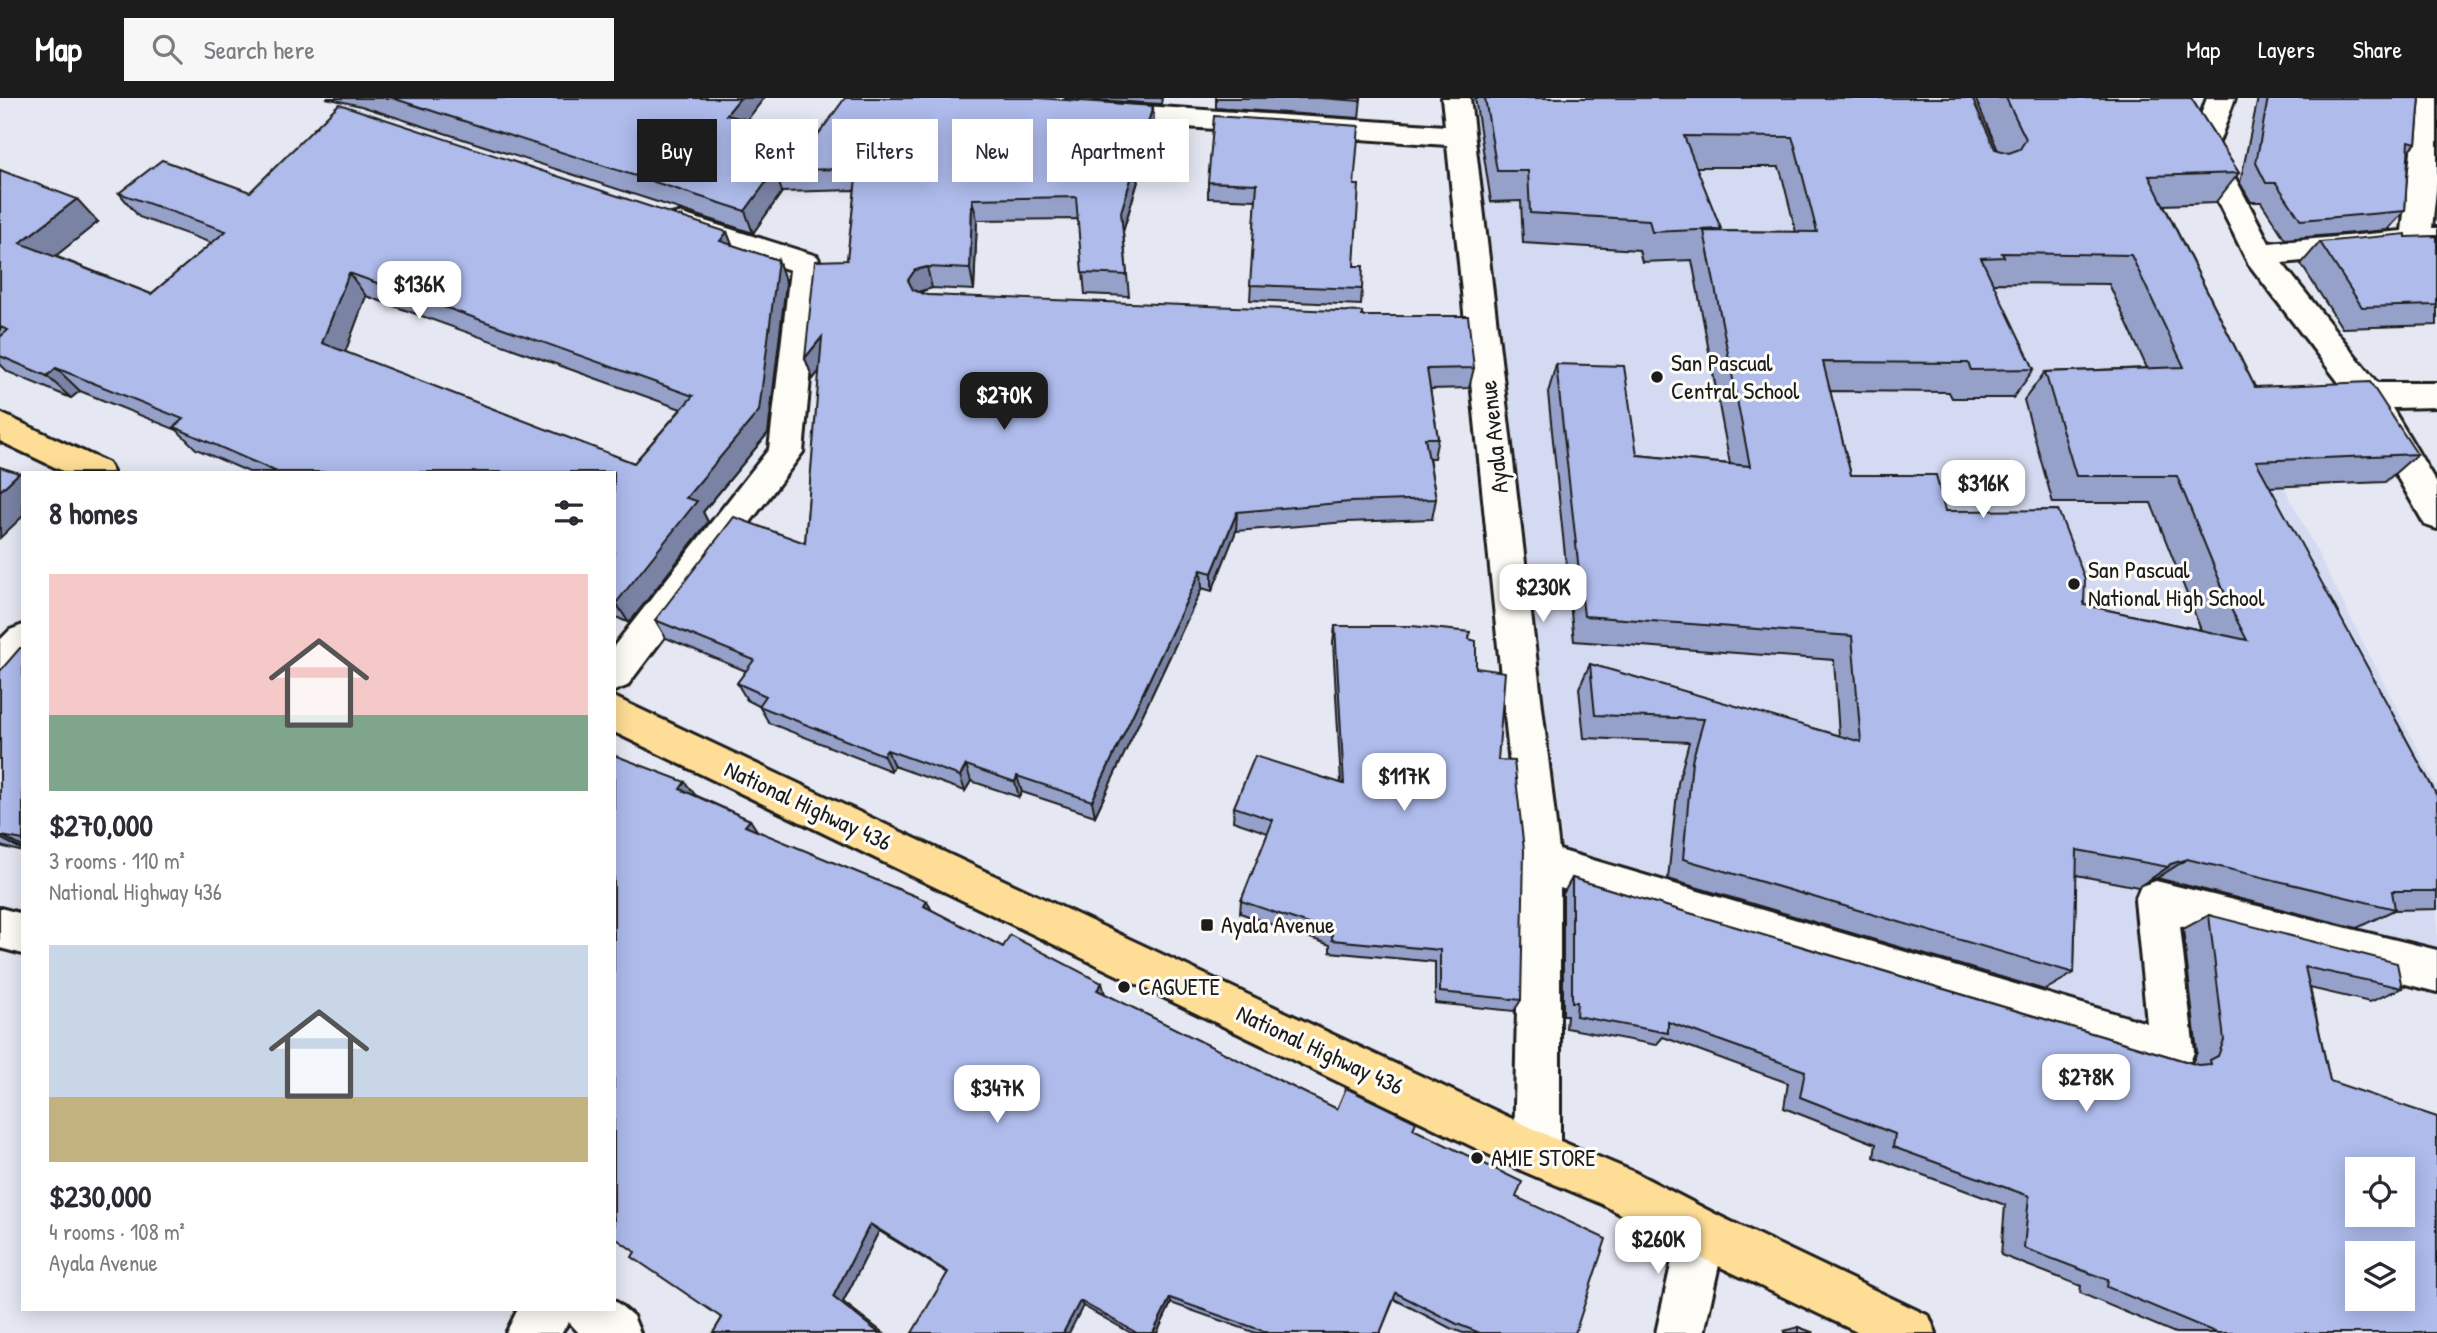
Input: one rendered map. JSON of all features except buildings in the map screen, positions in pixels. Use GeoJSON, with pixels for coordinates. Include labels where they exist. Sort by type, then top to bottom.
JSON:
{"type":"FeatureCollection","features":[{"type":"Feature","properties":{"kind":"main road"},"geometry":{"type":"LineString","coordinates":[[0,426],[94,471]]}},
{"type":"Feature","properties":{"kind":"main road","name":"National Highway 436"},"geometry":{"type":"LineString","coordinates":[[616,715],[1537,1154],[1618,1188],[1702,1233],[1912,1333]]}},
{"type":"Feature","properties":{"kind":"street","name":"Ayala Avenue"},"geometry":{"type":"LineString","coordinates":[[1456,98],[1468,323],[1540,863],[1537,1154]]}},
{"type":"Feature","properties":{"kind":"street"},"geometry":{"type":"LineString","coordinates":[[2221,98],[2204,145],[2259,255],[2368,396],[2437,514]]}},
{"type":"Feature","properties":{"kind":"street"},"geometry":{"type":"LineString","coordinates":[[2259,255],[2426,239],[2431,98]]}},
{"type":"Feature","properties":{"kind":"street"},"geometry":{"type":"LineString","coordinates":[[1072,111],[1459,136]]}},
{"type":"Feature","properties":{"kind":"street"},"geometry":{"type":"LineString","coordinates":[[616,672],[786,452],[806,264],[649,213]]}},
{"type":"Feature","properties":{"kind":"street"},"geometry":{"type":"LineString","coordinates":[[2368,396],[2437,396]]}},
{"type":"Feature","properties":{"kind":"street"},"geometry":{"type":"LineString","coordinates":[[0,666],[21,643]]}},
{"type":"Feature","properties":{"kind":"street"},"geometry":{"type":"LineString","coordinates":[[1540,863],[2172,1052],[2156,900],[2437,971]]}},
{"type":"Feature","properties":{"kind":"street"},"geometry":{"type":"LineString","coordinates":[[0,928],[21,933]]}},
{"type":"Feature","properties":{"kind":"street"},"geometry":{"type":"LineString","coordinates":[[1680,1333],[1702,1233]]}},
{"type":"Feature","properties":{"kind":"street"},"geometry":{"type":"LineString","coordinates":[[530,1333],[548,1311]]}},
{"type":"Feature","properties":{"kind":"street"},"geometry":{"type":"LineString","coordinates":[[589,1311],[615,1333]]}},
{"type":"Feature","properties":{"kind":"shaded area","name":"San Pascual National High School"},"geometry":{"type":"Polygon","coordinates":[[[1468,98],[1831,98],[2149,222],[2437,787],[2437,960],[2143,891],[2143,1028],[1565,863],[1468,98]]]}},
{"type":"Feature","properties":{"kind":"place","name":"San Pascual Central School"},"geometry":{"type":"Point","coordinates":[1657,377]}},
{"type":"Feature","properties":{"kind":"place","name":"San Pascual National High School"},"geometry":{"type":"Point","coordinates":[2074,584]}},
{"type":"Feature","properties":{"kind":"place","name":"Ayala Avenue"},"geometry":{"type":"Point","coordinates":[1207,925]}},
{"type":"Feature","properties":{"kind":"place","name":"CAGUETE"},"geometry":{"type":"Point","coordinates":[1124,987]}},
{"type":"Feature","properties":{"kind":"place","name":"AMIE STORE"},"geometry":{"type":"Point","coordinates":[1477,1158]}}]}
